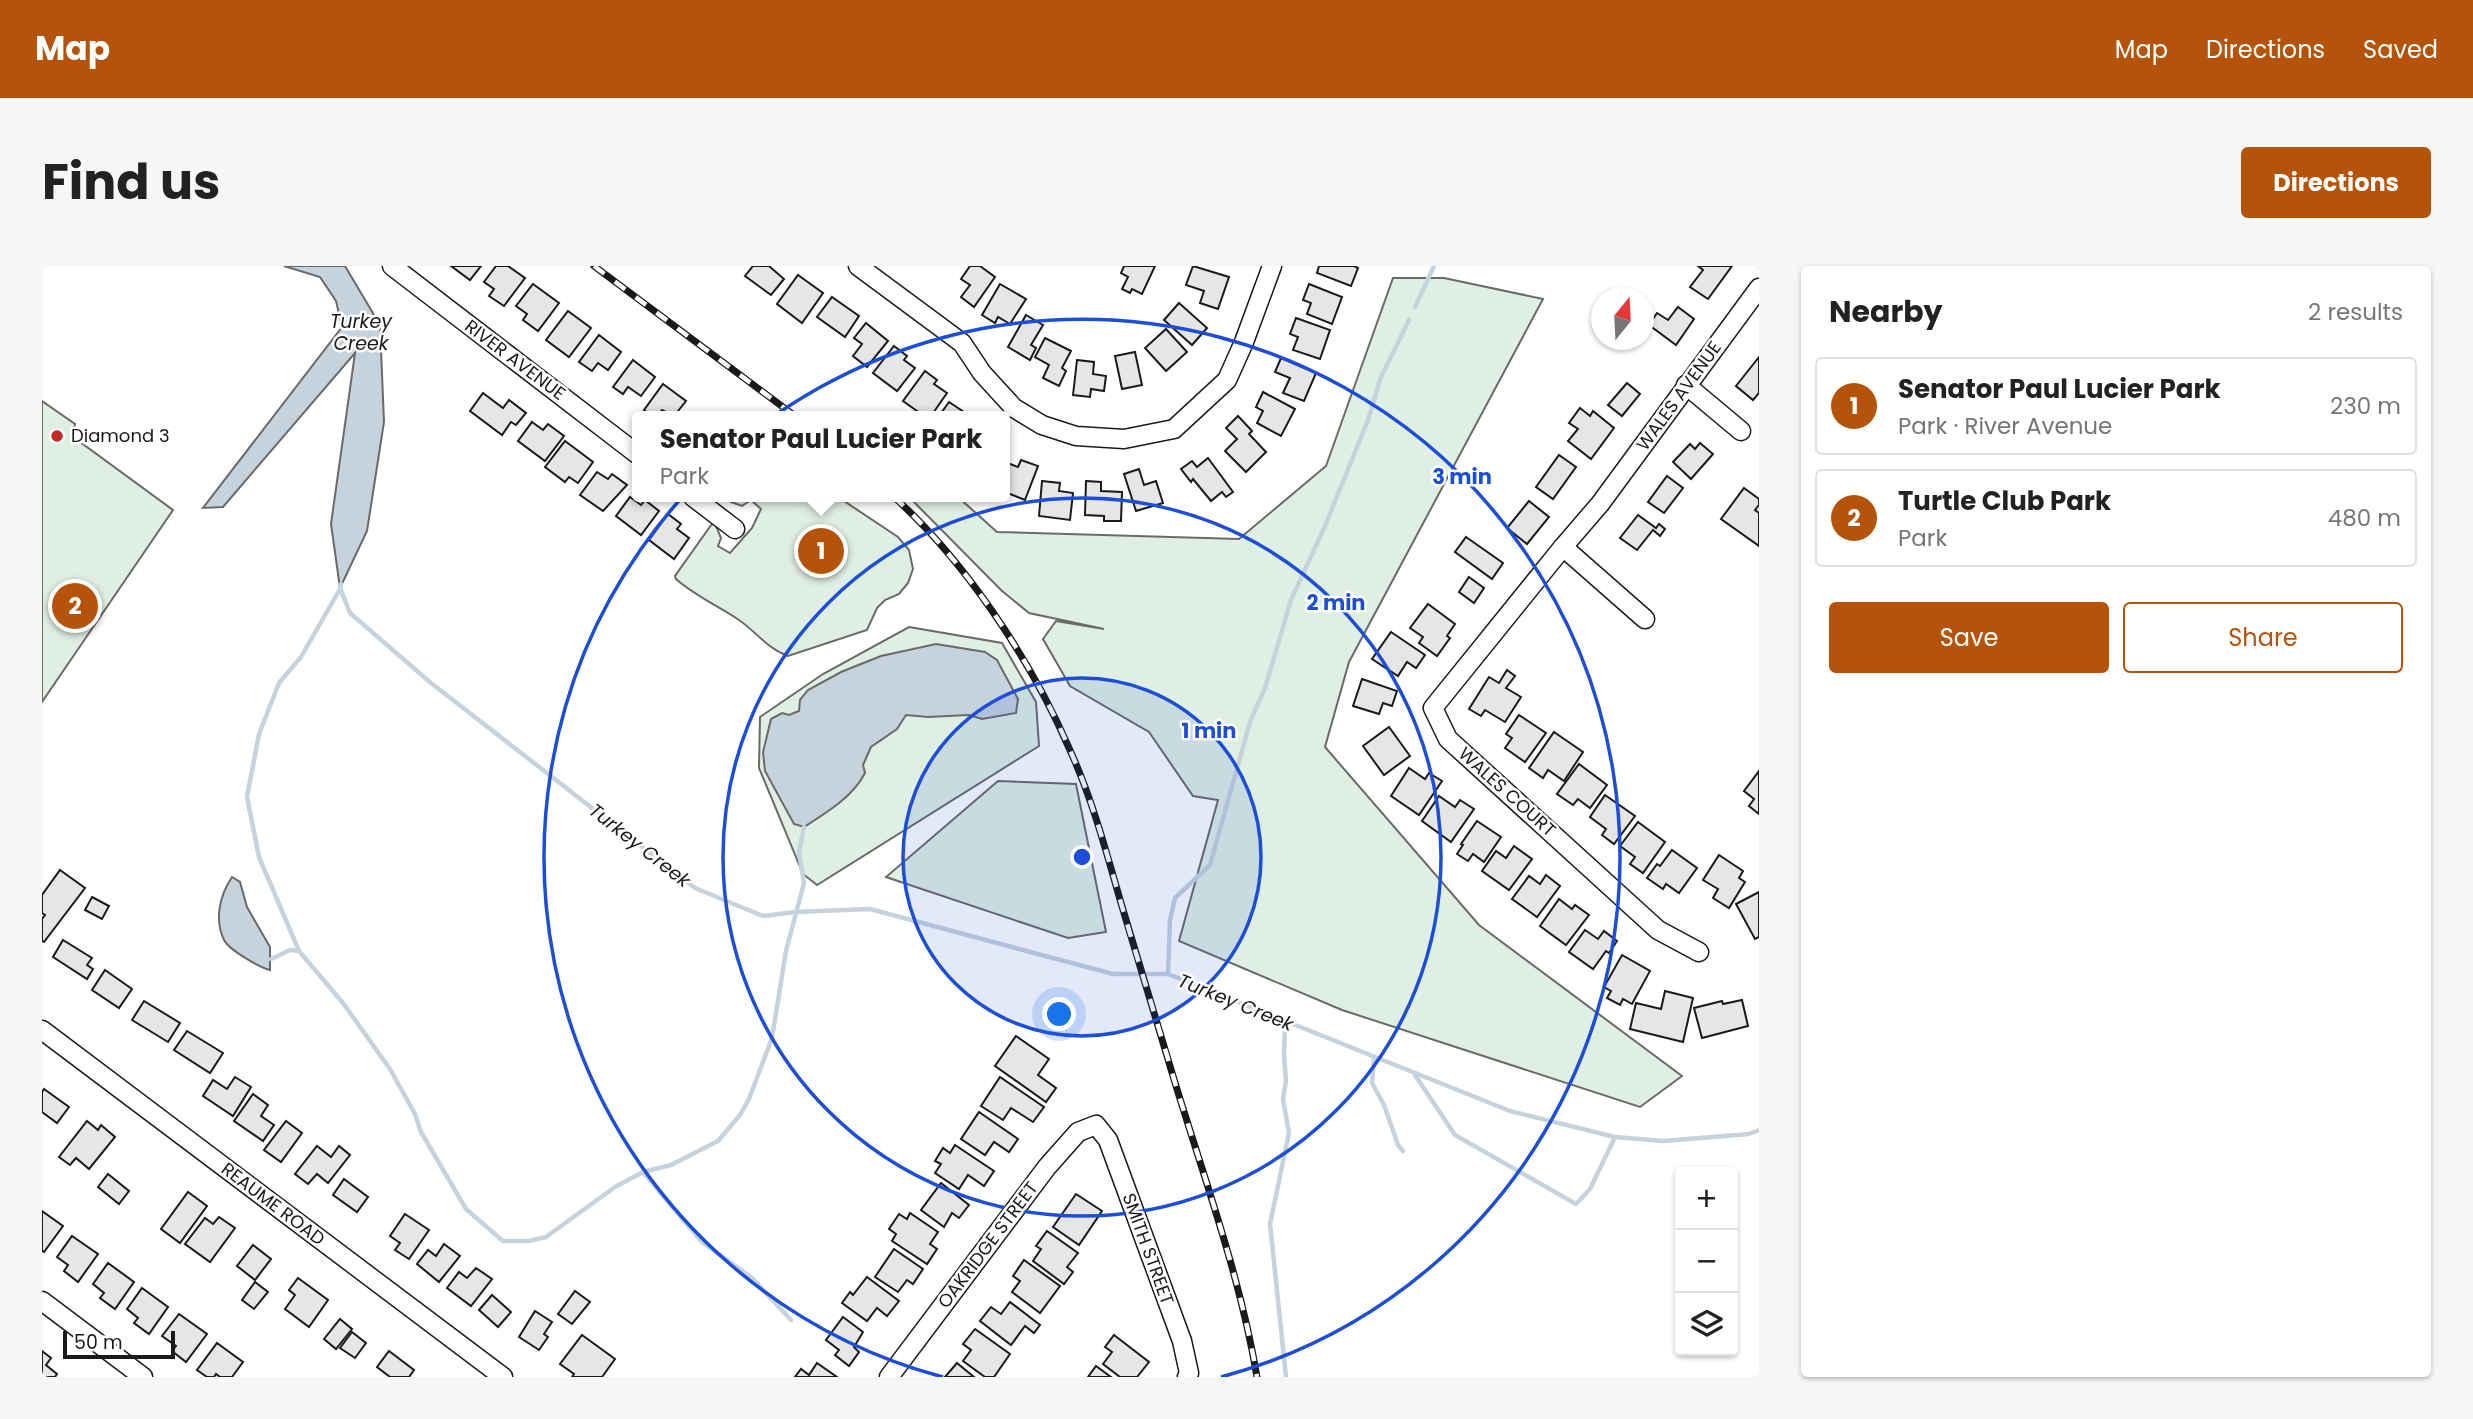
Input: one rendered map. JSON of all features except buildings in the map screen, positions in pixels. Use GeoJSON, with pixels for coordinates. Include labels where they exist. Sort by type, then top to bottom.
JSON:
{"type":"FeatureCollection","features":[{"type":"Feature","properties":{"kind":"street","name":"RIVER AVENUE"},"geometry":{"type":"LineString","coordinates":[[392,266],[632,450]]}},
{"type":"Feature","properties":{"kind":"street"},"geometry":{"type":"LineString","coordinates":[[858,266],[962,343],[982,373],[1014,408],[1042,425],[1076,436],[1124,439],[1174,429],[1227,380],[1272,266]]}},
{"type":"Feature","properties":{"kind":"street","name":"WALES AVENUE"},"geometry":{"type":"LineString","coordinates":[[1600,504],[1759,288]]}},
{"type":"Feature","properties":{"kind":"street"},"geometry":{"type":"LineString","coordinates":[[1686,385],[1741,431]]}},
{"type":"Feature","properties":{"kind":"street"},"geometry":{"type":"LineString","coordinates":[[700,502],[735,529]]}},
{"type":"Feature","properties":{"kind":"street","name":"WALES COURT"},"geometry":{"type":"LineString","coordinates":[[1600,504],[1433,708],[1448,739],[1658,930],[1699,953]]}},
{"type":"Feature","properties":{"kind":"street"},"geometry":{"type":"LineString","coordinates":[[1563,547],[1645,619]]}},
{"type":"Feature","properties":{"kind":"street","name":"REAUME ROAD"},"geometry":{"type":"LineString","coordinates":[[42,1030],[503,1377]]}},
{"type":"Feature","properties":{"kind":"street","name":"OAKRIDGE STREET"},"geometry":{"type":"LineString","coordinates":[[890,1377],[1047,1167],[1078,1132],[1096,1125]]}},
{"type":"Feature","properties":{"kind":"street","name":"SMITH STREET"},"geometry":{"type":"LineString","coordinates":[[1096,1125],[1108,1140],[1182,1341],[1189,1373],[1187,1377]]}},
{"type":"Feature","properties":{"kind":"street"},"geometry":{"type":"LineString","coordinates":[[42,1301],[143,1377]]}},
{"type":"Feature","properties":{"kind":"green space"},"geometry":{"type":"Polygon","coordinates":[[[1393,278],[1444,278],[1543,299],[1349,662],[1325,747],[1479,925],[1682,1076],[1640,1107],[1342,1010],[1179,941],[1218,800],[1193,796],[1149,732],[1070,686],[1043,639],[1056,621],[1104,629],[1029,613],[1002,591],[914,502],[964,502],[997,532],[1239,539],[1326,466],[1393,278]]]}},
{"type":"Feature","properties":{"kind":"green space"},"geometry":{"type":"Polygon","coordinates":[[[42,401],[75,424],[72,436],[173,510],[42,702],[42,401]]]}},
{"type":"Feature","properties":{"kind":"green space"},"geometry":{"type":"Polygon","coordinates":[[[731,502],[748,502],[742,506],[731,502]]]}},
{"type":"Feature","properties":{"kind":"green space"},"geometry":{"type":"Polygon","coordinates":[[[753,502],[846,502],[898,537],[909,550],[913,569],[908,583],[899,594],[885,600],[877,608],[867,630],[788,656],[780,653],[743,623],[690,590],[675,576],[714,521],[721,538],[718,546],[730,553],[752,528],[761,509],[753,502]]]}},
{"type":"Feature","properties":{"kind":"green space"},"geometry":{"type":"Polygon","coordinates":[[[909,627],[1002,643],[1036,702],[1039,746],[817,885],[803,874],[759,768],[760,717],[823,674],[909,627]]]}},
{"type":"Feature","properties":{"kind":"green space"},"geometry":{"type":"Polygon","coordinates":[[[998,781],[1076,784],[1106,932],[1068,938],[886,877],[998,781]]]}},
{"type":"Feature","properties":{"kind":"water","name":"Turkey Creek"},"geometry":{"type":"Polygon","coordinates":[[[284,266],[345,266],[380,325],[384,422],[367,531],[340,588],[331,524],[355,353],[223,507],[203,508],[342,327],[336,301],[320,277],[284,266]]]}},
{"type":"Feature","properties":{"kind":"water"},"geometry":{"type":"Polygon","coordinates":[[[936,644],[985,652],[997,660],[1018,699],[1016,713],[982,719],[969,715],[906,715],[897,729],[871,747],[863,765],[865,773],[854,790],[804,827],[794,824],[765,771],[763,752],[771,719],[782,713],[789,715],[799,711],[800,700],[808,690],[841,672],[881,656],[936,644]]]}},
{"type":"Feature","properties":{"kind":"water"},"geometry":{"type":"Polygon","coordinates":[[[232,877],[240,882],[247,907],[270,947],[270,970],[245,958],[224,940],[219,924],[220,907],[224,891],[232,877]]]}},
{"type":"Feature","properties":{"kind":"waterway"},"geometry":{"type":"LineString","coordinates":[[1415,307],[1434,266]]}},
{"type":"Feature","properties":{"kind":"waterway"},"geometry":{"type":"LineString","coordinates":[[1168,974],[1170,920],[1175,898],[1210,865],[1250,722],[1265,688],[1291,600],[1325,526],[1368,420],[1381,377],[1409,320]]}},
{"type":"Feature","properties":{"kind":"waterway","name":"Turkey Creek"},"geometry":{"type":"LineString","coordinates":[[341,584],[340,588],[350,613],[431,683],[695,888],[763,916],[870,909],[1113,974],[1168,974],[1510,1111],[1615,1137],[1663,1141],[1749,1134],[1759,1130]]}},
{"type":"Feature","properties":{"kind":"waterway"},"geometry":{"type":"LineString","coordinates":[[340,589],[301,657],[279,683],[259,734],[247,797],[259,857],[299,951],[343,1003],[390,1069],[415,1114],[421,1132],[466,1209],[503,1241],[529,1241],[546,1237],[615,1187],[643,1172],[671,1165],[718,1141],[740,1115],[749,1099],[772,1038],[786,951],[804,883],[799,852],[804,827]]}},
{"type":"Feature","properties":{"kind":"waterway"},"geometry":{"type":"LineString","coordinates":[[271,959],[290,950],[299,951]]}},
{"type":"Feature","properties":{"kind":"waterway"},"geometry":{"type":"LineString","coordinates":[[1285,1022],[1286,1081],[1283,1099],[1289,1133],[1270,1224],[1286,1377]]}},
{"type":"Feature","properties":{"kind":"waterway"},"geometry":{"type":"LineString","coordinates":[[1374,1058],[1372,1083],[1403,1151]]}},
{"type":"Feature","properties":{"kind":"waterway","name":"Turkey Creek"},"geometry":{"type":"LineString","coordinates":[[1415,1075],[1455,1135],[1576,1204],[1590,1189],[1615,1137]]}},
{"type":"Feature","properties":{"kind":"waterway"},"geometry":{"type":"LineString","coordinates":[[643,1172],[702,1242],[752,1278],[791,1320]]}},
{"type":"Feature","properties":{"kind":"railway"},"geometry":{"type":"LineString","coordinates":[[594,266],[788,411]]}},
{"type":"Feature","properties":{"kind":"railway"},"geometry":{"type":"LineString","coordinates":[[899,502],[971,581],[1016,647],[1053,715],[1085,786],[1220,1225],[1241,1301],[1257,1377]]}},
{"type":"Feature","properties":{"kind":"place","name":"Diamond 3"},"geometry":{"type":"Point","coordinates":[57,436]}},
{"type":"Feature","properties":{"kind":"place","name":"Senator Paul Lucier Park"},"geometry":{"type":"Point","coordinates":[821,551]}},
{"type":"Feature","properties":{"kind":"place","name":"Turtle Club Park"},"geometry":{"type":"Point","coordinates":[75,606]}}]}
